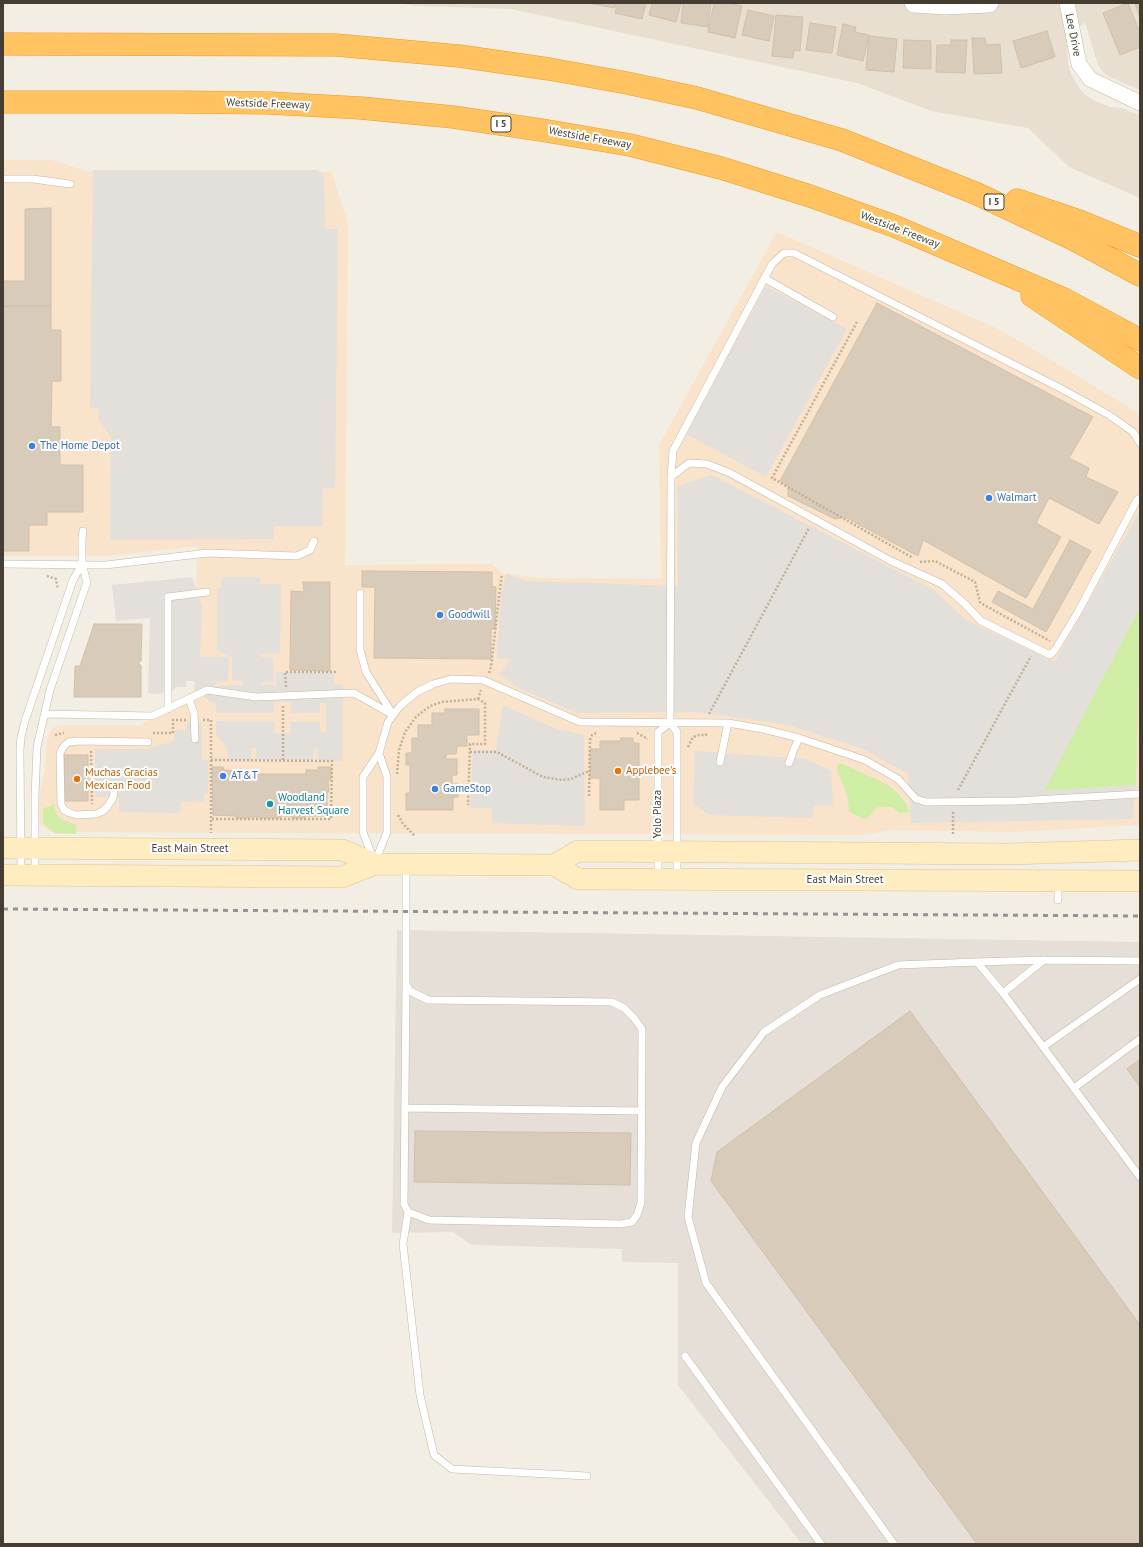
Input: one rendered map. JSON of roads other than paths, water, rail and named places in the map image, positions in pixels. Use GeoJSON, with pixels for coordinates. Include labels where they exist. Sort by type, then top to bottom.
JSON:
{"type":"FeatureCollection","features":[{"type":"Feature","properties":{"kind":"highway","name":"I 5"},"geometry":{"type":"LineString","coordinates":[[3,44],[336,45],[459,56],[549,69],[627,83],[697,98],[842,140],[975,193],[1073,239],[1140,274]]}},
{"type":"Feature","properties":{"kind":"highway","name":"Westside Freeway"},"geometry":{"type":"LineString","coordinates":[[3,102],[269,103],[345,107],[453,117],[630,145],[721,168],[810,196],[894,226],[1064,299],[1140,340]]}},
{"type":"Feature","properties":{"kind":"highway"},"geometry":{"type":"LineString","coordinates":[[842,140],[1079,221],[1140,246]]}},
{"type":"Feature","properties":{"kind":"highway"},"geometry":{"type":"LineString","coordinates":[[979,262],[1140,368]]}},
{"type":"Feature","properties":{"kind":"main road","name":"East Main Street"},"geometry":{"type":"LineString","coordinates":[[19,848],[342,850],[374,864]]}},
{"type":"Feature","properties":{"kind":"main road","name":"East Main Street"},"geometry":{"type":"LineString","coordinates":[[20,875],[342,877],[374,864],[554,865],[578,852],[1008,854],[1140,850]]}},
{"type":"Feature","properties":{"kind":"main road","name":"East Main Street"},"geometry":{"type":"LineString","coordinates":[[554,865],[578,879],[668,879],[1058,890],[1140,881]]}},
{"type":"Feature","properties":{"kind":"street"},"geometry":{"type":"LineString","coordinates":[[914,3],[946,5],[989,3]]}},
{"type":"Feature","properties":{"kind":"street","name":"Lee Drive"},"geometry":{"type":"LineString","coordinates":[[1067,3],[1079,64],[1090,79],[1140,103]]}},
{"type":"Feature","properties":{"kind":"lane"},"geometry":{"type":"LineString","coordinates":[[3,179],[33,179],[70,184]]}},
{"type":"Feature","properties":{"kind":"lane"},"geometry":{"type":"LineString","coordinates":[[670,723],[671,477],[673,451],[764,278],[772,264],[784,254],[794,253],[1060,388],[1108,415],[1133,432],[1140,443]]}},
{"type":"Feature","properties":{"kind":"lane"},"geometry":{"type":"LineString","coordinates":[[764,278],[833,317]]}},
{"type":"Feature","properties":{"kind":"lane"},"geometry":{"type":"LineString","coordinates":[[671,477],[689,463],[707,464],[743,480],[891,561],[942,584],[965,604],[981,621],[1050,655],[1055,650],[1078,612],[1137,500],[1140,498]]}},
{"type":"Feature","properties":{"kind":"lane"},"geometry":{"type":"LineString","coordinates":[[20,875],[19,848],[34,796],[37,747],[50,690],[87,582],[82,564],[83,531]]}},
{"type":"Feature","properties":{"kind":"lane"},"geometry":{"type":"LineString","coordinates":[[3,564],[121,564],[208,553],[297,556],[310,550],[314,541]]}},
{"type":"Feature","properties":{"kind":"lane"},"geometry":{"type":"LineString","coordinates":[[20,875],[20,750],[24,721],[73,580],[82,564]]}},
{"type":"Feature","properties":{"kind":"lane"},"geometry":{"type":"LineString","coordinates":[[168,709],[168,597],[207,592]]}},
{"type":"Feature","properties":{"kind":"lane"},"geometry":{"type":"LineString","coordinates":[[360,593],[360,650],[366,672],[393,715]]}},
{"type":"Feature","properties":{"kind":"lane"},"geometry":{"type":"LineString","coordinates":[[374,864],[363,832],[363,777],[379,753],[388,722],[400,706],[411,697],[433,684],[451,679],[485,681],[580,722],[728,723],[763,729],[799,738],[865,760],[898,779],[916,799],[926,802],[953,803],[1016,801],[1140,794]]}},
{"type":"Feature","properties":{"kind":"lane"},"geometry":{"type":"LineString","coordinates":[[45,714],[152,716],[207,690],[256,697],[354,693],[393,715]]}},
{"type":"Feature","properties":{"kind":"lane"},"geometry":{"type":"LineString","coordinates":[[189,699],[194,713],[195,739]]}},
{"type":"Feature","properties":{"kind":"lane","name":"Yolo Plaza"},"geometry":{"type":"LineString","coordinates":[[668,879],[668,852],[658,732],[670,723],[677,732],[668,852],[668,879]]}},
{"type":"Feature","properties":{"kind":"lane"},"geometry":{"type":"LineString","coordinates":[[720,762],[728,723]]}},
{"type":"Feature","properties":{"kind":"lane"},"geometry":{"type":"LineString","coordinates":[[789,762],[799,738]]}},
{"type":"Feature","properties":{"kind":"lane"},"geometry":{"type":"LineString","coordinates":[[114,792],[113,798],[107,807],[103,811],[96,814],[77,815],[70,814],[64,810],[61,804],[60,754],[62,749],[69,742],[148,742]]}},
{"type":"Feature","properties":{"kind":"lane"},"geometry":{"type":"LineString","coordinates":[[374,864],[387,832],[387,777],[379,753]]}},
{"type":"Feature","properties":{"kind":"lane"},"geometry":{"type":"LineString","coordinates":[[406,864],[404,1204],[408,1212],[403,1244],[420,1395],[434,1456],[452,1469],[587,1476]]}},
{"type":"Feature","properties":{"kind":"lane"},"geometry":{"type":"LineString","coordinates":[[1003,993],[1044,960]]}},
{"type":"Feature","properties":{"kind":"lane"},"geometry":{"type":"LineString","coordinates":[[894,1544],[706,1283],[688,1217],[696,1143],[722,1088],[764,1032],[820,995],[898,965],[1044,960],[1140,961]]}},
{"type":"Feature","properties":{"kind":"lane"},"geometry":{"type":"LineString","coordinates":[[977,962],[1003,993],[1140,1177]]}},
{"type":"Feature","properties":{"kind":"lane"},"geometry":{"type":"LineString","coordinates":[[1043,1047],[1140,979]]}},
{"type":"Feature","properties":{"kind":"lane"},"geometry":{"type":"LineString","coordinates":[[406,984],[410,991],[428,1000],[612,1002],[624,1008],[642,1029],[641,1204],[637,1215],[632,1222],[621,1224],[429,1220],[408,1212]]}},
{"type":"Feature","properties":{"kind":"lane"},"geometry":{"type":"LineString","coordinates":[[1074,1088],[1140,1039]]}},
{"type":"Feature","properties":{"kind":"lane"},"geometry":{"type":"LineString","coordinates":[[405,1108],[642,1111]]}},
{"type":"Feature","properties":{"kind":"lane"},"geometry":{"type":"LineString","coordinates":[[685,1356],[821,1544]]}},
{"type":"Feature","properties":{"kind":"railway"},"geometry":{"type":"LineString","coordinates":[[3,909],[1140,916]]}},
{"type":"Feature","properties":{"kind":"place","name":"The Home Depot"},"geometry":{"type":"Point","coordinates":[32,446]}},
{"type":"Feature","properties":{"kind":"place","name":"Walmart"},"geometry":{"type":"Point","coordinates":[989,498]}},
{"type":"Feature","properties":{"kind":"place","name":"Goodwill"},"geometry":{"type":"Point","coordinates":[440,615]}},
{"type":"Feature","properties":{"kind":"place","name":"Applebee's"},"geometry":{"type":"Point","coordinates":[618,771]}},
{"type":"Feature","properties":{"kind":"place","name":"AT&T"},"geometry":{"type":"Point","coordinates":[223,776]}},
{"type":"Feature","properties":{"kind":"place","name":"Muchas Gracias Mexican Food"},"geometry":{"type":"Point","coordinates":[77,779]}},
{"type":"Feature","properties":{"kind":"place","name":"GameStop"},"geometry":{"type":"Point","coordinates":[435,789]}},
{"type":"Feature","properties":{"kind":"place","name":"Woodland Harvest Square"},"geometry":{"type":"Point","coordinates":[270,804]}}]}
